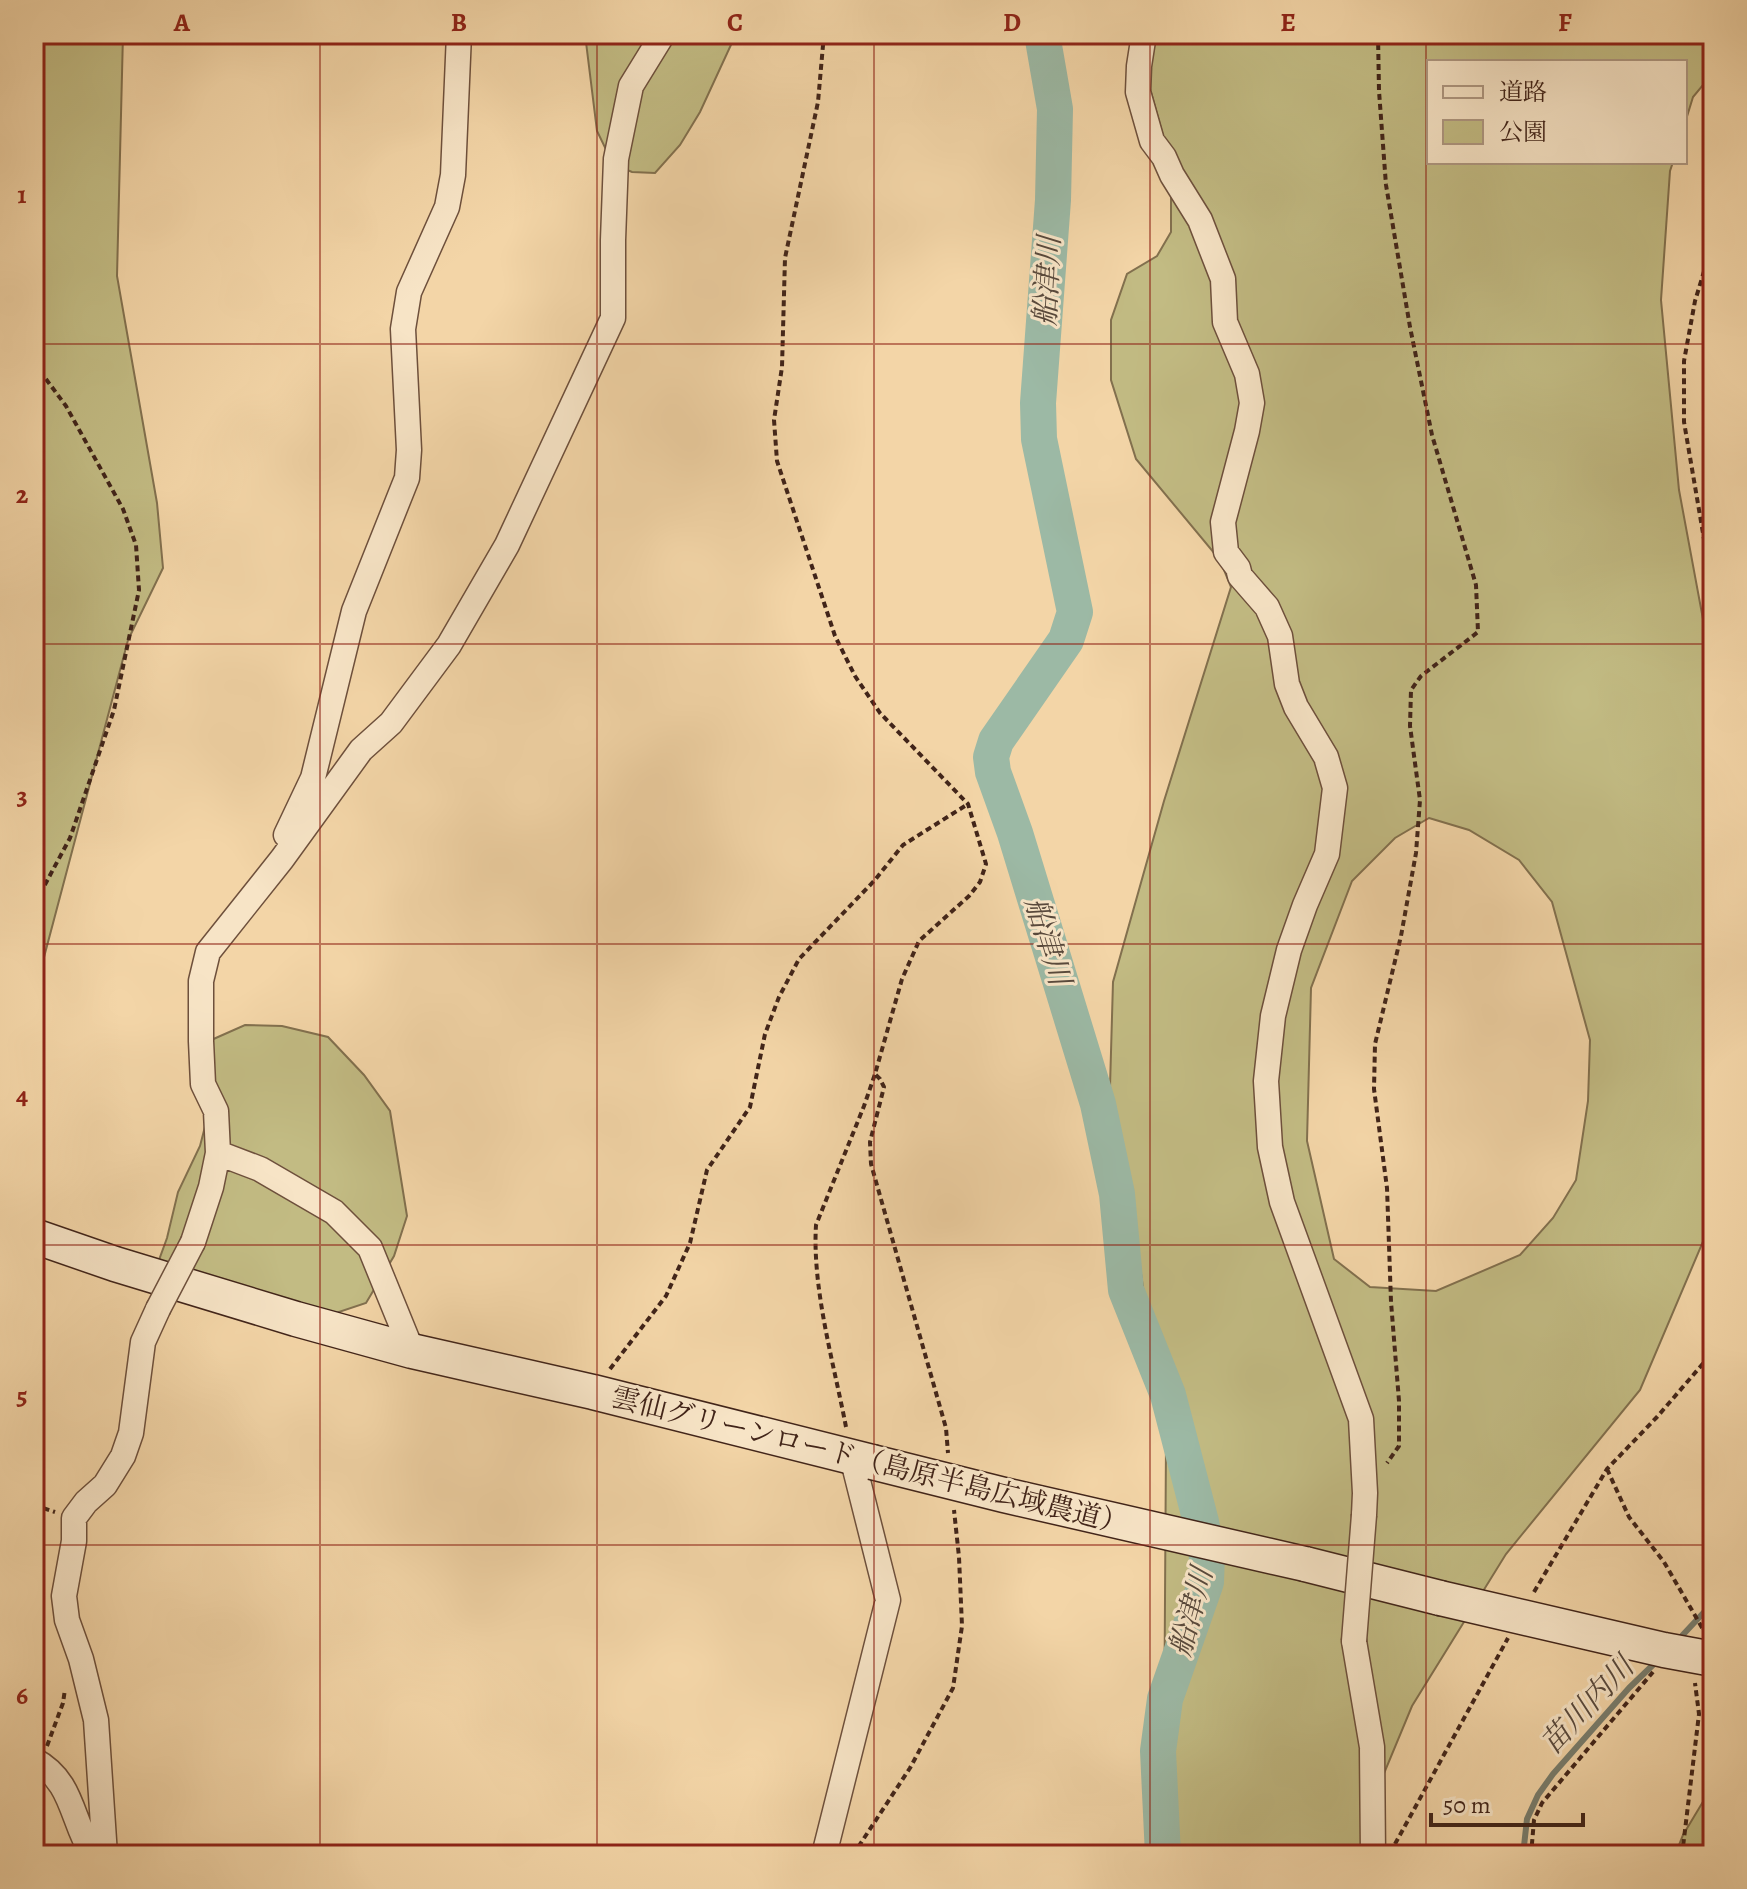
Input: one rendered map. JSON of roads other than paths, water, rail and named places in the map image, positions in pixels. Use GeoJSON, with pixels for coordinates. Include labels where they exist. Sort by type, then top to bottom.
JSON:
{"type":"FeatureCollection","features":[{"type":"Feature","properties":{"kind":"street"},"geometry":{"type":"LineString","coordinates":[[282,859],[281,846],[313,778],[354,611],[407,478],[409,450],[403,329],[409,292],[447,207],[453,175],[459,34]]}},
{"type":"Feature","properties":{"kind":"street"},"geometry":{"type":"LineString","coordinates":[[105,1855],[96,1720],[81,1659],[67,1620],[64,1596],[74,1541],[74,1518],[105,1485],[123,1456],[131,1433],[143,1342],[193,1242],[211,1187],[218,1153],[216,1111],[203,1084],[201,981],[208,952],[282,859],[361,750],[391,723],[449,645],[507,545],[613,318],[616,159],[631,86],[663,34]]}},
{"type":"Feature","properties":{"kind":"street"},"geometry":{"type":"LineString","coordinates":[[1144,34],[1138,92],[1152,141],[1200,220],[1223,279],[1225,322],[1247,374],[1252,403],[1223,522],[1226,552],[1240,576],[1267,607],[1280,636],[1287,684],[1296,707],[1326,757],[1335,788],[1327,854],[1289,950],[1273,1016],[1266,1081],[1270,1147],[1282,1202],[1361,1419],[1365,1493],[1354,1641],[1372,1747],[1373,1855]]}},
{"type":"Feature","properties":{"kind":"street"},"geometry":{"type":"LineString","coordinates":[[218,1153],[260,1169],[334,1212],[370,1248],[412,1351]]}},
{"type":"Feature","properties":{"kind":"street","name":"雲仙グリーンロード（島原半島広域農道）"},"geometry":{"type":"LineString","coordinates":[[34,1236],[115,1264],[412,1351],[593,1392],[1004,1495],[1664,1650],[1702,1650]]}},
{"type":"Feature","properties":{"kind":"street"},"geometry":{"type":"LineString","coordinates":[[824,1855],[888,1600],[862,1460]]}},
{"type":"Feature","properties":{"kind":"street"},"geometry":{"type":"LineString","coordinates":[[34,1760],[58,1779],[68,1795],[93,1855]]}},
{"type":"Feature","properties":{"kind":"waterway","name":"船津川"},"geometry":{"type":"LineString","coordinates":[[1042,34],[1055,109],[1053,200],[1038,403],[1039,439],[1075,612],[1066,640],[996,741],[991,757],[993,772],[1015,833],[1098,1104],[1117,1194],[1126,1290],[1168,1395],[1207,1554],[1206,1582],[1165,1699],[1158,1751],[1163,1855]]}},
{"type":"Feature","properties":{"kind":"waterway","name":"苗川内川"},"geometry":{"type":"LineString","coordinates":[[1678,1640],[1713,1601]]}},
{"type":"Feature","properties":{"kind":"waterway","name":"苗川内川"},"geometry":{"type":"LineString","coordinates":[[1523,1855],[1527,1819],[1538,1795],[1629,1688],[1656,1662]]}}]}
